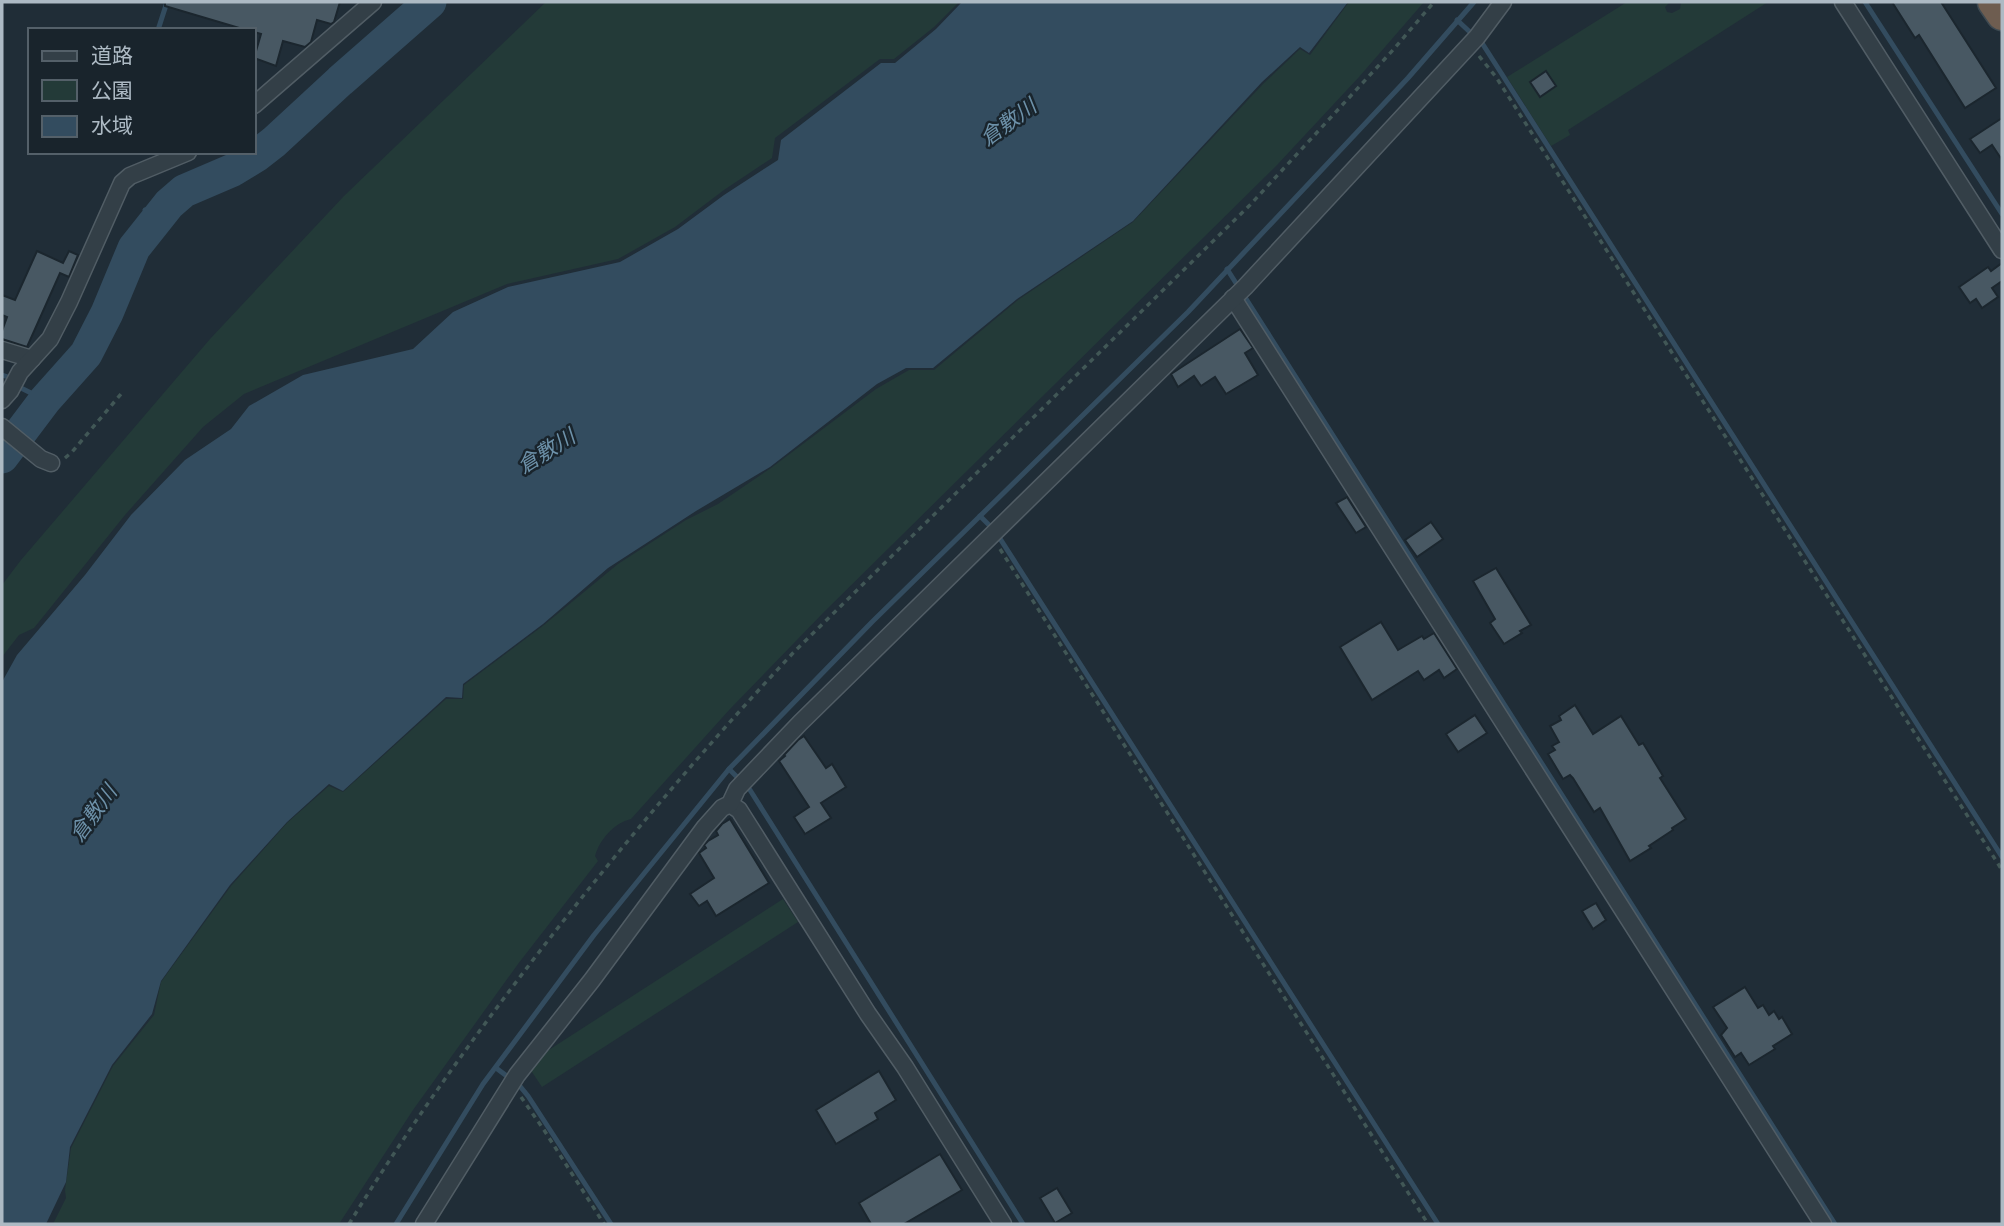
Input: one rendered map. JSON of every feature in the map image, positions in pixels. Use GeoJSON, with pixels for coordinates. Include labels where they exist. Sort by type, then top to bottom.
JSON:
{"type":"FeatureCollection","features":[{"type":"Feature","properties":{"kind":"highway"},"geometry":{"type":"LineString","coordinates":[[1993,2],[2002,15]]}},
{"type":"Feature","properties":{"kind":"street"},"geometry":{"type":"LineString","coordinates":[[256,103],[373,2]]}},
{"type":"Feature","properties":{"kind":"street"},"geometry":{"type":"LineString","coordinates":[[424,1224],[511,1082],[600,969],[705,827],[722,808],[730,804],[743,783],[800,723],[1239,293],[1468,48],[1503,2]]}},
{"type":"Feature","properties":{"kind":"street"},"geometry":{"type":"LineString","coordinates":[[1843,2],[2002,250]]}},
{"type":"Feature","properties":{"kind":"street"},"geometry":{"type":"LineString","coordinates":[[6,396],[20,372],[50,339],[122,183],[130,176],[183,154]]}},
{"type":"Feature","properties":{"kind":"street"},"geometry":{"type":"LineString","coordinates":[[1239,293],[1823,1224]]}},
{"type":"Feature","properties":{"kind":"street"},"geometry":{"type":"LineString","coordinates":[[2,350],[32,359]]}},
{"type":"Feature","properties":{"kind":"street"},"geometry":{"type":"LineString","coordinates":[[2,427],[41,459],[51,463]]}},
{"type":"Feature","properties":{"kind":"street"},"geometry":{"type":"LineString","coordinates":[[730,804],[739,810],[1003,1224]]}},
{"type":"Feature","properties":{"kind":"path"},"geometry":{"type":"LineString","coordinates":[[349,1224],[435,1094],[500,1003],[650,813],[722,729],[793,653],[1250,205],[1434,2]]}},
{"type":"Feature","properties":{"kind":"path"},"geometry":{"type":"LineString","coordinates":[[1468,48],[1482,58],[1496,77],[2002,870]]}},
{"type":"Feature","properties":{"kind":"path"},"geometry":{"type":"LineString","coordinates":[[51,463],[62,461],[72,452],[121,394]]}},
{"type":"Feature","properties":{"kind":"path"},"geometry":{"type":"LineString","coordinates":[[990,536],[1010,563],[1429,1224]]}},
{"type":"Feature","properties":{"kind":"path"},"geometry":{"type":"LineString","coordinates":[[511,1082],[604,1224]]}},
{"type":"Feature","properties":{"kind":"green space"},"geometry":{"type":"Polygon","coordinates":[[[546,2],[959,2],[934,27],[894,59],[880,59],[775,138],[772,158],[675,227],[618,259],[507,284],[244,394],[203,427],[125,515],[34,628],[19,635],[2,657],[2,585],[21,560],[210,339],[344,196],[546,2]]]}},
{"type":"Feature","properties":{"kind":"green space"},"geometry":{"type":"Polygon","coordinates":[[[1349,2],[1424,2],[1277,165],[824,612],[730,709],[631,819],[608,833],[597,850],[595,856],[598,861],[518,964],[413,1110],[339,1224],[53,1224],[66,1198],[71,1148],[113,1066],[154,1015],[161,982],[231,886],[287,823],[329,786],[343,792],[446,699],[463,699],[464,685],[544,625],[618,564],[686,520],[718,504],[876,389],[909,370],[934,370],[1018,300],[1133,222],[1263,84],[1300,49],[1310,55],[1349,2]]]}},
{"type":"Feature","properties":{"kind":"green space"},"geometry":{"type":"Polygon","coordinates":[[[1627,2],[1670,2],[1665,7],[1667,12],[1672,13],[1680,9],[1681,2],[1768,2],[1568,130],[1570,135],[1551,146],[1507,77],[1627,2]],[[1545,72],[1530,82],[1540,97],[1556,86],[1545,72]]]}},
{"type":"Feature","properties":{"kind":"green space"},"geometry":{"type":"Polygon","coordinates":[[[783,899],[798,922],[542,1087],[528,1066],[541,1055],[783,899]]]}},
{"type":"Feature","properties":{"kind":"water","name":"倉敷川"},"geometry":{"type":"Polygon","coordinates":[[[962,2],[1348,2],[1309,53],[1300,47],[1262,82],[1133,221],[1017,299],[933,368],[906,368],[877,384],[770,467],[608,568],[543,624],[463,684],[462,698],[446,697],[343,791],[329,784],[287,822],[230,885],[161,981],[152,1014],[112,1065],[70,1147],[66,1182],[46,1224],[2,1224],[2,682],[17,655],[85,575],[131,515],[185,460],[231,429],[249,406],[303,375],[413,349],[453,312],[508,287],[620,262],[678,229],[778,160],[781,140],[881,63],[895,63],[936,29],[962,2]]]}},
{"type":"Feature","properties":{"kind":"building"},"geometry":{"type":"Polygon","coordinates":[[[165,2],[340,2],[334,22],[331,24],[317,20],[311,42],[305,47],[283,41],[276,66],[256,59],[261,34],[256,33],[256,28],[239,28],[165,6],[165,2]]]}},
{"type":"Feature","properties":{"kind":"building"},"geometry":{"type":"Polygon","coordinates":[[[1892,2],[1941,2],[1996,88],[1965,108],[1919,35],[1915,38],[1892,2]]]}},
{"type":"Feature","properties":{"kind":"building"},"geometry":{"type":"Polygon","coordinates":[[[1546,71],[1556,86],[1540,97],[1530,82],[1546,71]]]}},
{"type":"Feature","properties":{"kind":"building"},"geometry":{"type":"Polygon","coordinates":[[[2002,118],[2002,160],[1992,145],[1980,153],[1970,139],[2002,118]]]}},
{"type":"Feature","properties":{"kind":"building"},"geometry":{"type":"Polygon","coordinates":[[[37,251],[63,263],[69,251],[78,255],[69,277],[60,273],[27,347],[2,339],[7,317],[2,315],[2,295],[15,300],[37,251]]]}},
{"type":"Feature","properties":{"kind":"building"},"geometry":{"type":"Polygon","coordinates":[[[2002,263],[2002,281],[1992,288],[1998,297],[1982,308],[1976,299],[1970,303],[1959,287],[1988,267],[1991,271],[2002,263]]]}},
{"type":"Feature","properties":{"kind":"building"},"geometry":{"type":"Polygon","coordinates":[[[1240,329],[1253,348],[1245,353],[1258,375],[1226,394],[1215,377],[1201,386],[1194,376],[1178,387],[1171,374],[1240,329]]]}},
{"type":"Feature","properties":{"kind":"building"},"geometry":{"type":"Polygon","coordinates":[[[1347,497],[1366,527],[1356,533],[1336,503],[1347,497]]]}},
{"type":"Feature","properties":{"kind":"building"},"geometry":{"type":"Polygon","coordinates":[[[1431,522],[1443,539],[1417,557],[1405,540],[1431,522]]]}},
{"type":"Feature","properties":{"kind":"building"},"geometry":{"type":"Polygon","coordinates":[[[1496,568],[1531,625],[1504,644],[1490,623],[1495,619],[1473,581],[1496,568]]]}},
{"type":"Feature","properties":{"kind":"building"},"geometry":{"type":"Polygon","coordinates":[[[1381,622],[1398,650],[1422,636],[1424,639],[1434,633],[1457,669],[1444,678],[1439,670],[1424,680],[1418,671],[1372,700],[1340,647],[1381,622]]]}},
{"type":"Feature","properties":{"kind":"building"},"geometry":{"type":"Polygon","coordinates":[[[1575,705],[1593,734],[1621,716],[1639,745],[1643,743],[1663,776],[1660,778],[1686,819],[1649,846],[1651,848],[1630,861],[1600,808],[1594,812],[1573,778],[1570,775],[1563,779],[1548,754],[1555,750],[1552,746],[1559,742],[1550,726],[1561,720],[1559,716],[1575,705]]]}},
{"type":"Feature","properties":{"kind":"building"},"geometry":{"type":"Polygon","coordinates":[[[1475,715],[1487,733],[1458,752],[1446,734],[1475,715]]]}},
{"type":"Feature","properties":{"kind":"building"},"geometry":{"type":"Polygon","coordinates":[[[804,736],[826,768],[832,764],[846,787],[821,803],[831,818],[805,834],[794,817],[809,807],[779,761],[804,736]]]}},
{"type":"Feature","properties":{"kind":"building"},"geometry":{"type":"Polygon","coordinates":[[[730,819],[769,883],[716,916],[707,901],[699,906],[690,894],[714,878],[699,853],[706,848],[704,845],[708,841],[718,835],[716,831],[722,824],[730,819]]]}},
{"type":"Feature","properties":{"kind":"building"},"geometry":{"type":"Polygon","coordinates":[[[1596,903],[1606,920],[1593,929],[1582,911],[1596,903]]]}},
{"type":"Feature","properties":{"kind":"building"},"geometry":{"type":"Polygon","coordinates":[[[1745,987],[1758,1008],[1763,1005],[1769,1015],[1774,1011],[1779,1019],[1782,1017],[1792,1034],[1773,1046],[1775,1049],[1749,1065],[1741,1053],[1735,1057],[1721,1035],[1727,1028],[1713,1007],[1745,987]]]}},
{"type":"Feature","properties":{"kind":"building"},"geometry":{"type":"Polygon","coordinates":[[[879,1071],[896,1100],[875,1113],[878,1119],[836,1144],[816,1110],[879,1071]]]}},
{"type":"Feature","properties":{"kind":"building"},"geometry":{"type":"Polygon","coordinates":[[[940,1154],[962,1190],[904,1224],[871,1224],[859,1203],[940,1154]]]}},
{"type":"Feature","properties":{"kind":"building"},"geometry":{"type":"Polygon","coordinates":[[[1057,1188],[1072,1213],[1055,1223],[1040,1198],[1057,1188]]]}},
{"type":"Feature","properties":{"kind":"waterway"},"geometry":{"type":"LineString","coordinates":[[159,28],[167,2]]}},
{"type":"Feature","properties":{"kind":"waterway"},"geometry":{"type":"LineString","coordinates":[[2,457],[45,400],[86,354],[107,313],[134,248],[169,204],[184,191],[233,170],[256,156],[430,2]]}},
{"type":"Feature","properties":{"kind":"waterway"},"geometry":{"type":"LineString","coordinates":[[396,1224],[483,1084],[594,935],[729,769],[872,622],[1188,312],[1408,78],[1474,2]]}},
{"type":"Feature","properties":{"kind":"waterway"},"geometry":{"type":"LineString","coordinates":[[1865,2],[2002,214]]}},
{"type":"Feature","properties":{"kind":"waterway"},"geometry":{"type":"LineString","coordinates":[[1457,20],[1472,34]]}},
{"type":"Feature","properties":{"kind":"waterway"},"geometry":{"type":"LineString","coordinates":[[1482,43],[2002,857]]}},
{"type":"Feature","properties":{"kind":"waterway"},"geometry":{"type":"LineString","coordinates":[[145,210],[154,221]]}},
{"type":"Feature","properties":{"kind":"waterway"},"geometry":{"type":"LineString","coordinates":[[1227,269],[1835,1224]]}},
{"type":"Feature","properties":{"kind":"waterway"},"geometry":{"type":"LineString","coordinates":[[2,375],[45,400]]}},
{"type":"Feature","properties":{"kind":"waterway"},"geometry":{"type":"LineString","coordinates":[[980,516],[991,527]]}},
{"type":"Feature","properties":{"kind":"waterway"},"geometry":{"type":"LineString","coordinates":[[999,537],[1438,1224]]}},
{"type":"Feature","properties":{"kind":"waterway"},"geometry":{"type":"LineString","coordinates":[[729,769],[750,790],[1023,1224]]}},
{"type":"Feature","properties":{"kind":"waterway"},"geometry":{"type":"LineString","coordinates":[[496,1068],[519,1085],[528,1096],[611,1224]]}}]}
